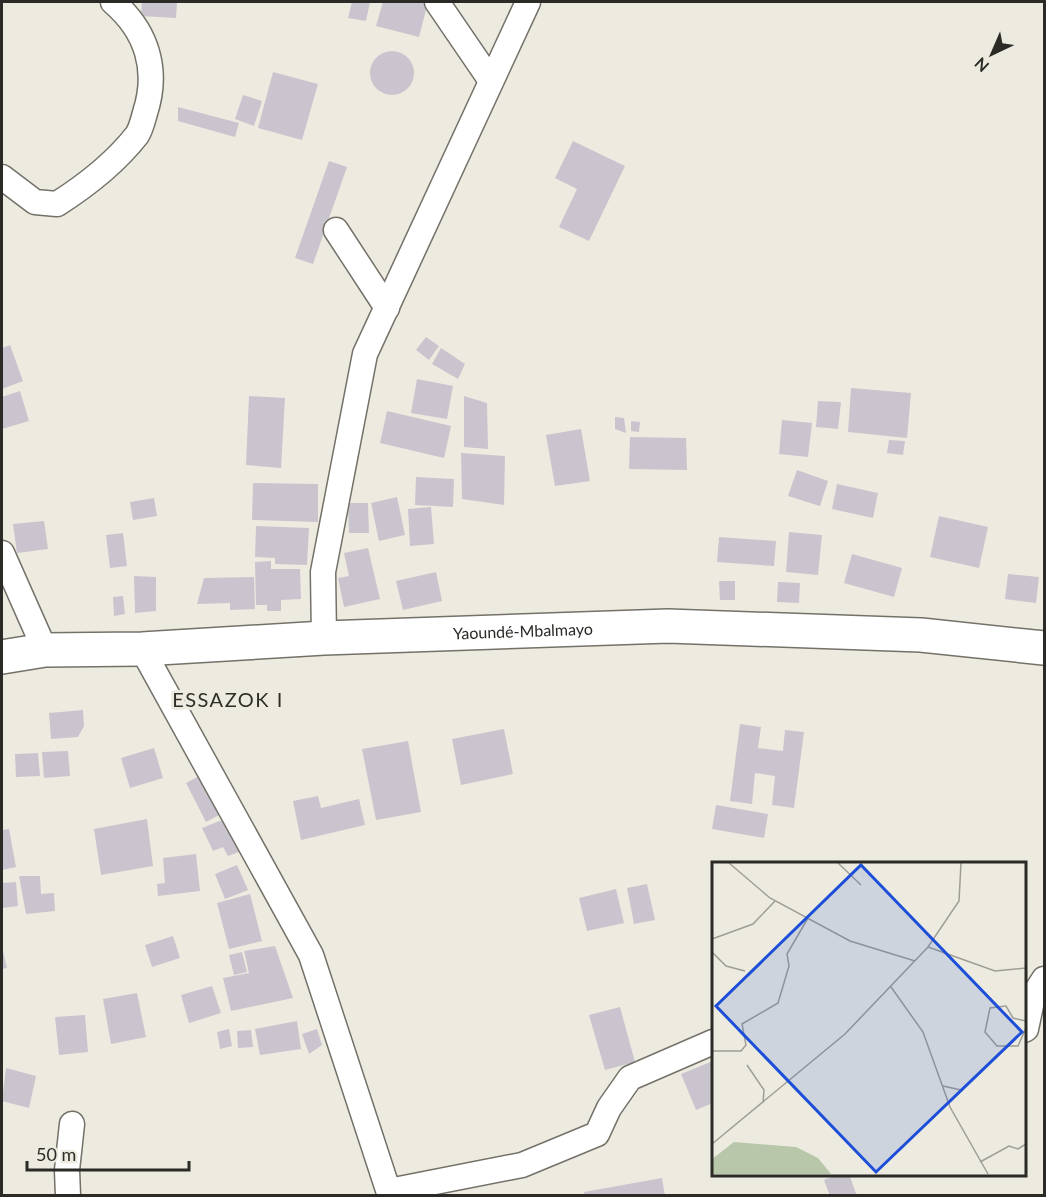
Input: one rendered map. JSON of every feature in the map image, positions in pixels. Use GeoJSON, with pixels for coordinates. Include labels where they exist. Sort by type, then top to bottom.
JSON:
{"type":"FeatureCollection","features":[{"type":"Feature","properties":{"kind":"highway","name":"Yaoundé-Mbalmayo"},"geometry":{"type":"LineString","coordinates":[[2,657],[45,650],[142,649],[324,638],[668,626],[921,635],[1044,648]]}},
{"type":"Feature","properties":{"kind":"street"},"geometry":{"type":"LineString","coordinates":[[2,177],[34,202],[57,204],[91,182],[138,133],[149,99],[150,62],[142,37],[131,17],[113,2]]}},
{"type":"Feature","properties":{"kind":"street"},"geometry":{"type":"LineString","coordinates":[[437,2],[491,81]]}},
{"type":"Feature","properties":{"kind":"street"},"geometry":{"type":"LineString","coordinates":[[324,638],[323,572],[365,354],[528,2]]}},
{"type":"Feature","properties":{"kind":"street"},"geometry":{"type":"LineString","coordinates":[[336,230],[387,308]]}},
{"type":"Feature","properties":{"kind":"street"},"geometry":{"type":"LineString","coordinates":[[2,553],[45,650]]}},
{"type":"Feature","properties":{"kind":"street"},"geometry":{"type":"LineString","coordinates":[[142,649],[311,955],[389,1193],[522,1165],[597,1134],[609,1108],[630,1078],[712,1042]]}},
{"type":"Feature","properties":{"kind":"street"},"geometry":{"type":"LineString","coordinates":[[1025,1029],[1033,996],[1044,979]]}},
{"type":"Feature","properties":{"kind":"street"},"geometry":{"type":"LineString","coordinates":[[68,1196],[67,1170],[72,1124]]}},
{"type":"Feature","properties":{"kind":"building"},"geometry":{"type":"Polygon","coordinates":[[[142,2],[177,2],[176,18],[141,16],[142,2]]]}},
{"type":"Feature","properties":{"kind":"building"},"geometry":{"type":"Polygon","coordinates":[[[352,2],[370,2],[366,21],[348,18],[352,2]]]}},
{"type":"Feature","properties":{"kind":"building"},"geometry":{"type":"Polygon","coordinates":[[[383,2],[428,2],[419,37],[376,26],[383,2]]]}},
{"type":"Feature","properties":{"kind":"building"},"geometry":{"type":"Polygon","coordinates":[[[392,51],[407,58],[414,73],[407,88],[392,95],[377,88],[370,73],[377,58],[392,51]]]}},
{"type":"Feature","properties":{"kind":"building"},"geometry":{"type":"Polygon","coordinates":[[[273,72],[318,84],[302,140],[258,128],[273,72]]]}},
{"type":"Feature","properties":{"kind":"building"},"geometry":{"type":"Polygon","coordinates":[[[243,95],[262,101],[254,126],[235,119],[243,95]]]}},
{"type":"Feature","properties":{"kind":"building"},"geometry":{"type":"Polygon","coordinates":[[[178,107],[239,123],[235,137],[178,121],[178,107]]]}},
{"type":"Feature","properties":{"kind":"building"},"geometry":{"type":"Polygon","coordinates":[[[573,141],[625,166],[589,241],[559,227],[577,189],[555,178],[573,141]]]}},
{"type":"Feature","properties":{"kind":"building"},"geometry":{"type":"Polygon","coordinates":[[[329,161],[347,167],[313,264],[295,258],[329,161]]]}},
{"type":"Feature","properties":{"kind":"building"},"geometry":{"type":"Polygon","coordinates":[[[426,337],[439,346],[429,360],[416,350],[426,337]]]}},
{"type":"Feature","properties":{"kind":"building"},"geometry":{"type":"Polygon","coordinates":[[[10,345],[23,381],[2,389],[2,348],[10,345]]]}},
{"type":"Feature","properties":{"kind":"building"},"geometry":{"type":"Polygon","coordinates":[[[441,348],[465,364],[458,379],[432,364],[441,348]]]}},
{"type":"Feature","properties":{"kind":"building"},"geometry":{"type":"Polygon","coordinates":[[[417,379],[453,386],[447,419],[411,413],[417,379]]]}},
{"type":"Feature","properties":{"kind":"building"},"geometry":{"type":"Polygon","coordinates":[[[851,388],[911,393],[907,438],[848,432],[851,388]]]}},
{"type":"Feature","properties":{"kind":"building"},"geometry":{"type":"Polygon","coordinates":[[[20,391],[29,421],[2,429],[2,397],[20,391]]]}},
{"type":"Feature","properties":{"kind":"building"},"geometry":{"type":"Polygon","coordinates":[[[249,396],[285,398],[281,468],[246,465],[249,396]]]}},
{"type":"Feature","properties":{"kind":"building"},"geometry":{"type":"Polygon","coordinates":[[[464,396],[487,403],[488,449],[464,447],[464,396]]]}},
{"type":"Feature","properties":{"kind":"building"},"geometry":{"type":"Polygon","coordinates":[[[818,401],[841,402],[838,429],[816,427],[818,401]]]}},
{"type":"Feature","properties":{"kind":"building"},"geometry":{"type":"Polygon","coordinates":[[[387,411],[451,426],[444,458],[380,443],[387,411]]]}},
{"type":"Feature","properties":{"kind":"building"},"geometry":{"type":"Polygon","coordinates":[[[615,417],[624,418],[626,433],[615,429],[615,417]]]}},
{"type":"Feature","properties":{"kind":"building"},"geometry":{"type":"Polygon","coordinates":[[[782,420],[812,423],[808,457],[779,454],[782,420]]]}},
{"type":"Feature","properties":{"kind":"building"},"geometry":{"type":"Polygon","coordinates":[[[631,421],[640,422],[639,432],[631,431],[631,421]]]}},
{"type":"Feature","properties":{"kind":"building"},"geometry":{"type":"Polygon","coordinates":[[[581,429],[590,481],[555,486],[546,435],[581,429]]]}},
{"type":"Feature","properties":{"kind":"building"},"geometry":{"type":"Polygon","coordinates":[[[630,437],[686,438],[687,470],[629,469],[630,437]]]}},
{"type":"Feature","properties":{"kind":"building"},"geometry":{"type":"Polygon","coordinates":[[[889,440],[905,441],[903,455],[887,453],[889,440]]]}},
{"type":"Feature","properties":{"kind":"building"},"geometry":{"type":"Polygon","coordinates":[[[461,453],[505,456],[504,505],[462,499],[461,453]]]}},
{"type":"Feature","properties":{"kind":"building"},"geometry":{"type":"Polygon","coordinates":[[[797,470],[828,481],[820,506],[788,496],[797,470]]]}},
{"type":"Feature","properties":{"kind":"building"},"geometry":{"type":"Polygon","coordinates":[[[416,477],[454,479],[453,507],[415,505],[416,477]]]}},
{"type":"Feature","properties":{"kind":"building"},"geometry":{"type":"Polygon","coordinates":[[[253,483],[318,484],[318,522],[252,520],[253,483]]]}},
{"type":"Feature","properties":{"kind":"building"},"geometry":{"type":"Polygon","coordinates":[[[837,484],[878,493],[873,518],[832,509],[837,484]]]}},
{"type":"Feature","properties":{"kind":"building"},"geometry":{"type":"Polygon","coordinates":[[[397,497],[405,535],[379,541],[371,503],[397,497]]]}},
{"type":"Feature","properties":{"kind":"building"},"geometry":{"type":"Polygon","coordinates":[[[154,498],[157,516],[133,520],[130,502],[154,498]]]}},
{"type":"Feature","properties":{"kind":"building"},"geometry":{"type":"Polygon","coordinates":[[[348,503],[368,503],[369,533],[349,533],[348,503]]]}},
{"type":"Feature","properties":{"kind":"building"},"geometry":{"type":"Polygon","coordinates":[[[431,507],[434,544],[410,546],[408,509],[431,507]]]}},
{"type":"Feature","properties":{"kind":"building"},"geometry":{"type":"Polygon","coordinates":[[[939,516],[988,527],[979,568],[930,557],[939,516]]]}},
{"type":"Feature","properties":{"kind":"building"},"geometry":{"type":"Polygon","coordinates":[[[44,521],[48,549],[17,553],[13,524],[44,521]]]}},
{"type":"Feature","properties":{"kind":"building"},"geometry":{"type":"Polygon","coordinates":[[[256,526],[309,528],[307,565],[275,564],[275,558],[255,557],[256,526]]]}},
{"type":"Feature","properties":{"kind":"building"},"geometry":{"type":"Polygon","coordinates":[[[789,532],[822,535],[818,575],[786,572],[789,532]]]}},
{"type":"Feature","properties":{"kind":"building"},"geometry":{"type":"Polygon","coordinates":[[[123,533],[127,566],[110,568],[106,535],[123,533]]]}},
{"type":"Feature","properties":{"kind":"building"},"geometry":{"type":"Polygon","coordinates":[[[719,537],[776,541],[774,566],[717,562],[719,537]]]}},
{"type":"Feature","properties":{"kind":"building"},"geometry":{"type":"Polygon","coordinates":[[[368,548],[380,599],[344,607],[338,578],[349,576],[344,553],[368,548]]]}},
{"type":"Feature","properties":{"kind":"building"},"geometry":{"type":"Polygon","coordinates":[[[852,554],[902,568],[894,597],[844,583],[852,554]]]}},
{"type":"Feature","properties":{"kind":"building"},"geometry":{"type":"Polygon","coordinates":[[[271,561],[271,569],[300,569],[301,599],[281,600],[281,611],[267,611],[267,605],[256,605],[255,562],[271,561]]]}},
{"type":"Feature","properties":{"kind":"building"},"geometry":{"type":"Polygon","coordinates":[[[436,572],[442,601],[403,610],[396,581],[436,572]]]}},
{"type":"Feature","properties":{"kind":"building"},"geometry":{"type":"Polygon","coordinates":[[[1008,574],[1039,577],[1036,603],[1005,599],[1008,574]]]}},
{"type":"Feature","properties":{"kind":"building"},"geometry":{"type":"Polygon","coordinates":[[[134,576],[156,577],[156,611],[135,613],[134,576]]]}},
{"type":"Feature","properties":{"kind":"building"},"geometry":{"type":"Polygon","coordinates":[[[254,577],[255,609],[230,610],[230,603],[197,604],[204,578],[254,577]]]}},
{"type":"Feature","properties":{"kind":"building"},"geometry":{"type":"Polygon","coordinates":[[[719,581],[735,581],[735,600],[720,600],[719,581]]]}},
{"type":"Feature","properties":{"kind":"building"},"geometry":{"type":"Polygon","coordinates":[[[778,582],[800,583],[799,603],[777,602],[778,582]]]}},
{"type":"Feature","properties":{"kind":"building"},"geometry":{"type":"Polygon","coordinates":[[[123,596],[125,614],[114,616],[113,597],[123,596]]]}},
{"type":"Feature","properties":{"kind":"building"},"geometry":{"type":"Polygon","coordinates":[[[83,710],[84,726],[78,737],[51,739],[49,713],[83,710]]]}},
{"type":"Feature","properties":{"kind":"building"},"geometry":{"type":"Polygon","coordinates":[[[740,724],[761,727],[758,748],[783,751],[785,730],[804,732],[794,808],[772,805],[775,776],[755,773],[752,804],[730,801],[740,724]]]}},
{"type":"Feature","properties":{"kind":"building"},"geometry":{"type":"Polygon","coordinates":[[[504,729],[513,774],[461,785],[452,739],[504,729]]]}},
{"type":"Feature","properties":{"kind":"building"},"geometry":{"type":"Polygon","coordinates":[[[408,741],[421,812],[376,820],[362,749],[408,741]]]}},
{"type":"Feature","properties":{"kind":"building"},"geometry":{"type":"Polygon","coordinates":[[[154,748],[163,778],[130,788],[121,758],[154,748]]]}},
{"type":"Feature","properties":{"kind":"building"},"geometry":{"type":"Polygon","coordinates":[[[68,751],[70,776],[44,778],[42,752],[68,751]]]}},
{"type":"Feature","properties":{"kind":"building"},"geometry":{"type":"Polygon","coordinates":[[[38,753],[40,776],[16,777],[15,754],[38,753]]]}},
{"type":"Feature","properties":{"kind":"building"},"geometry":{"type":"Polygon","coordinates":[[[203,774],[223,813],[206,822],[186,783],[203,774]]]}},
{"type":"Feature","properties":{"kind":"building"},"geometry":{"type":"Polygon","coordinates":[[[318,796],[321,808],[359,799],[365,825],[301,840],[293,801],[318,796]]]}},
{"type":"Feature","properties":{"kind":"building"},"geometry":{"type":"Polygon","coordinates":[[[716,805],[768,814],[764,838],[712,829],[716,805]]]}},
{"type":"Feature","properties":{"kind":"building"},"geometry":{"type":"Polygon","coordinates":[[[227,818],[242,851],[228,856],[223,847],[213,851],[202,828],[227,818]]]}},
{"type":"Feature","properties":{"kind":"building"},"geometry":{"type":"Polygon","coordinates":[[[147,819],[153,866],[101,875],[94,829],[147,819]]]}},
{"type":"Feature","properties":{"kind":"building"},"geometry":{"type":"Polygon","coordinates":[[[9,829],[16,867],[2,870],[2,830],[9,829]]]}},
{"type":"Feature","properties":{"kind":"building"},"geometry":{"type":"Polygon","coordinates":[[[196,854],[200,891],[158,896],[157,884],[165,883],[163,858],[196,854]]]}},
{"type":"Feature","properties":{"kind":"building"},"geometry":{"type":"Polygon","coordinates":[[[237,865],[248,890],[225,899],[215,874],[237,865]]]}},
{"type":"Feature","properties":{"kind":"building"},"geometry":{"type":"Polygon","coordinates":[[[19,876],[40,876],[41,894],[54,893],[55,911],[26,914],[19,876]]]}},
{"type":"Feature","properties":{"kind":"building"},"geometry":{"type":"Polygon","coordinates":[[[16,882],[18,906],[2,908],[2,883],[16,882]]]}},
{"type":"Feature","properties":{"kind":"building"},"geometry":{"type":"Polygon","coordinates":[[[647,884],[655,920],[634,924],[627,888],[647,884]]]}},
{"type":"Feature","properties":{"kind":"building"},"geometry":{"type":"Polygon","coordinates":[[[616,889],[624,923],[587,931],[579,898],[616,889]]]}},
{"type":"Feature","properties":{"kind":"building"},"geometry":{"type":"Polygon","coordinates":[[[250,894],[262,941],[229,949],[217,903],[250,894]]]}},
{"type":"Feature","properties":{"kind":"building"},"geometry":{"type":"Polygon","coordinates":[[[173,936],[180,958],[152,967],[145,945],[173,936]]]}},
{"type":"Feature","properties":{"kind":"building"},"geometry":{"type":"Polygon","coordinates":[[[275,946],[293,998],[231,1011],[223,978],[249,973],[244,951],[275,946]]]}},
{"type":"Feature","properties":{"kind":"building"},"geometry":{"type":"Polygon","coordinates":[[[2,947],[7,968],[2,969],[2,947]]]}},
{"type":"Feature","properties":{"kind":"building"},"geometry":{"type":"Polygon","coordinates":[[[242,952],[247,972],[234,975],[229,955],[242,952]]]}},
{"type":"Feature","properties":{"kind":"building"},"geometry":{"type":"Polygon","coordinates":[[[212,986],[221,1013],[189,1023],[181,995],[212,986]]]}},
{"type":"Feature","properties":{"kind":"building"},"geometry":{"type":"Polygon","coordinates":[[[137,993],[146,1037],[111,1044],[103,999],[137,993]]]}},
{"type":"Feature","properties":{"kind":"building"},"geometry":{"type":"Polygon","coordinates":[[[620,1007],[635,1062],[605,1070],[589,1015],[620,1007]]]}},
{"type":"Feature","properties":{"kind":"building"},"geometry":{"type":"Polygon","coordinates":[[[85,1015],[88,1052],[59,1055],[55,1017],[85,1015]]]}},
{"type":"Feature","properties":{"kind":"building"},"geometry":{"type":"Polygon","coordinates":[[[297,1021],[301,1049],[260,1055],[255,1029],[297,1021]]]}},
{"type":"Feature","properties":{"kind":"building"},"geometry":{"type":"Polygon","coordinates":[[[229,1029],[232,1046],[220,1049],[217,1032],[229,1029]]]}},
{"type":"Feature","properties":{"kind":"building"},"geometry":{"type":"Polygon","coordinates":[[[317,1029],[322,1045],[309,1054],[302,1034],[317,1029]]]}},
{"type":"Feature","properties":{"kind":"building"},"geometry":{"type":"Polygon","coordinates":[[[251,1030],[253,1047],[238,1048],[237,1031],[251,1030]]]}},
{"type":"Feature","properties":{"kind":"building"},"geometry":{"type":"Polygon","coordinates":[[[712,1061],[712,1103],[696,1110],[681,1074],[712,1061]]]}},
{"type":"Feature","properties":{"kind":"building"},"geometry":{"type":"Polygon","coordinates":[[[6,1068],[36,1076],[29,1108],[2,1101],[6,1068]]]}},
{"type":"Feature","properties":{"kind":"building"},"geometry":{"type":"Polygon","coordinates":[[[834,1176],[850,1176],[857,1196],[830,1196],[824,1180],[834,1176]]]}},
{"type":"Feature","properties":{"kind":"building"},"geometry":{"type":"Polygon","coordinates":[[[662,1178],[665,1196],[585,1196],[584,1192],[662,1178]]]}},
{"type":"Feature","properties":{"kind":"district","name":"ESSAZOK I"},"geometry":{"type":"Point","coordinates":[228,700]}}]}
